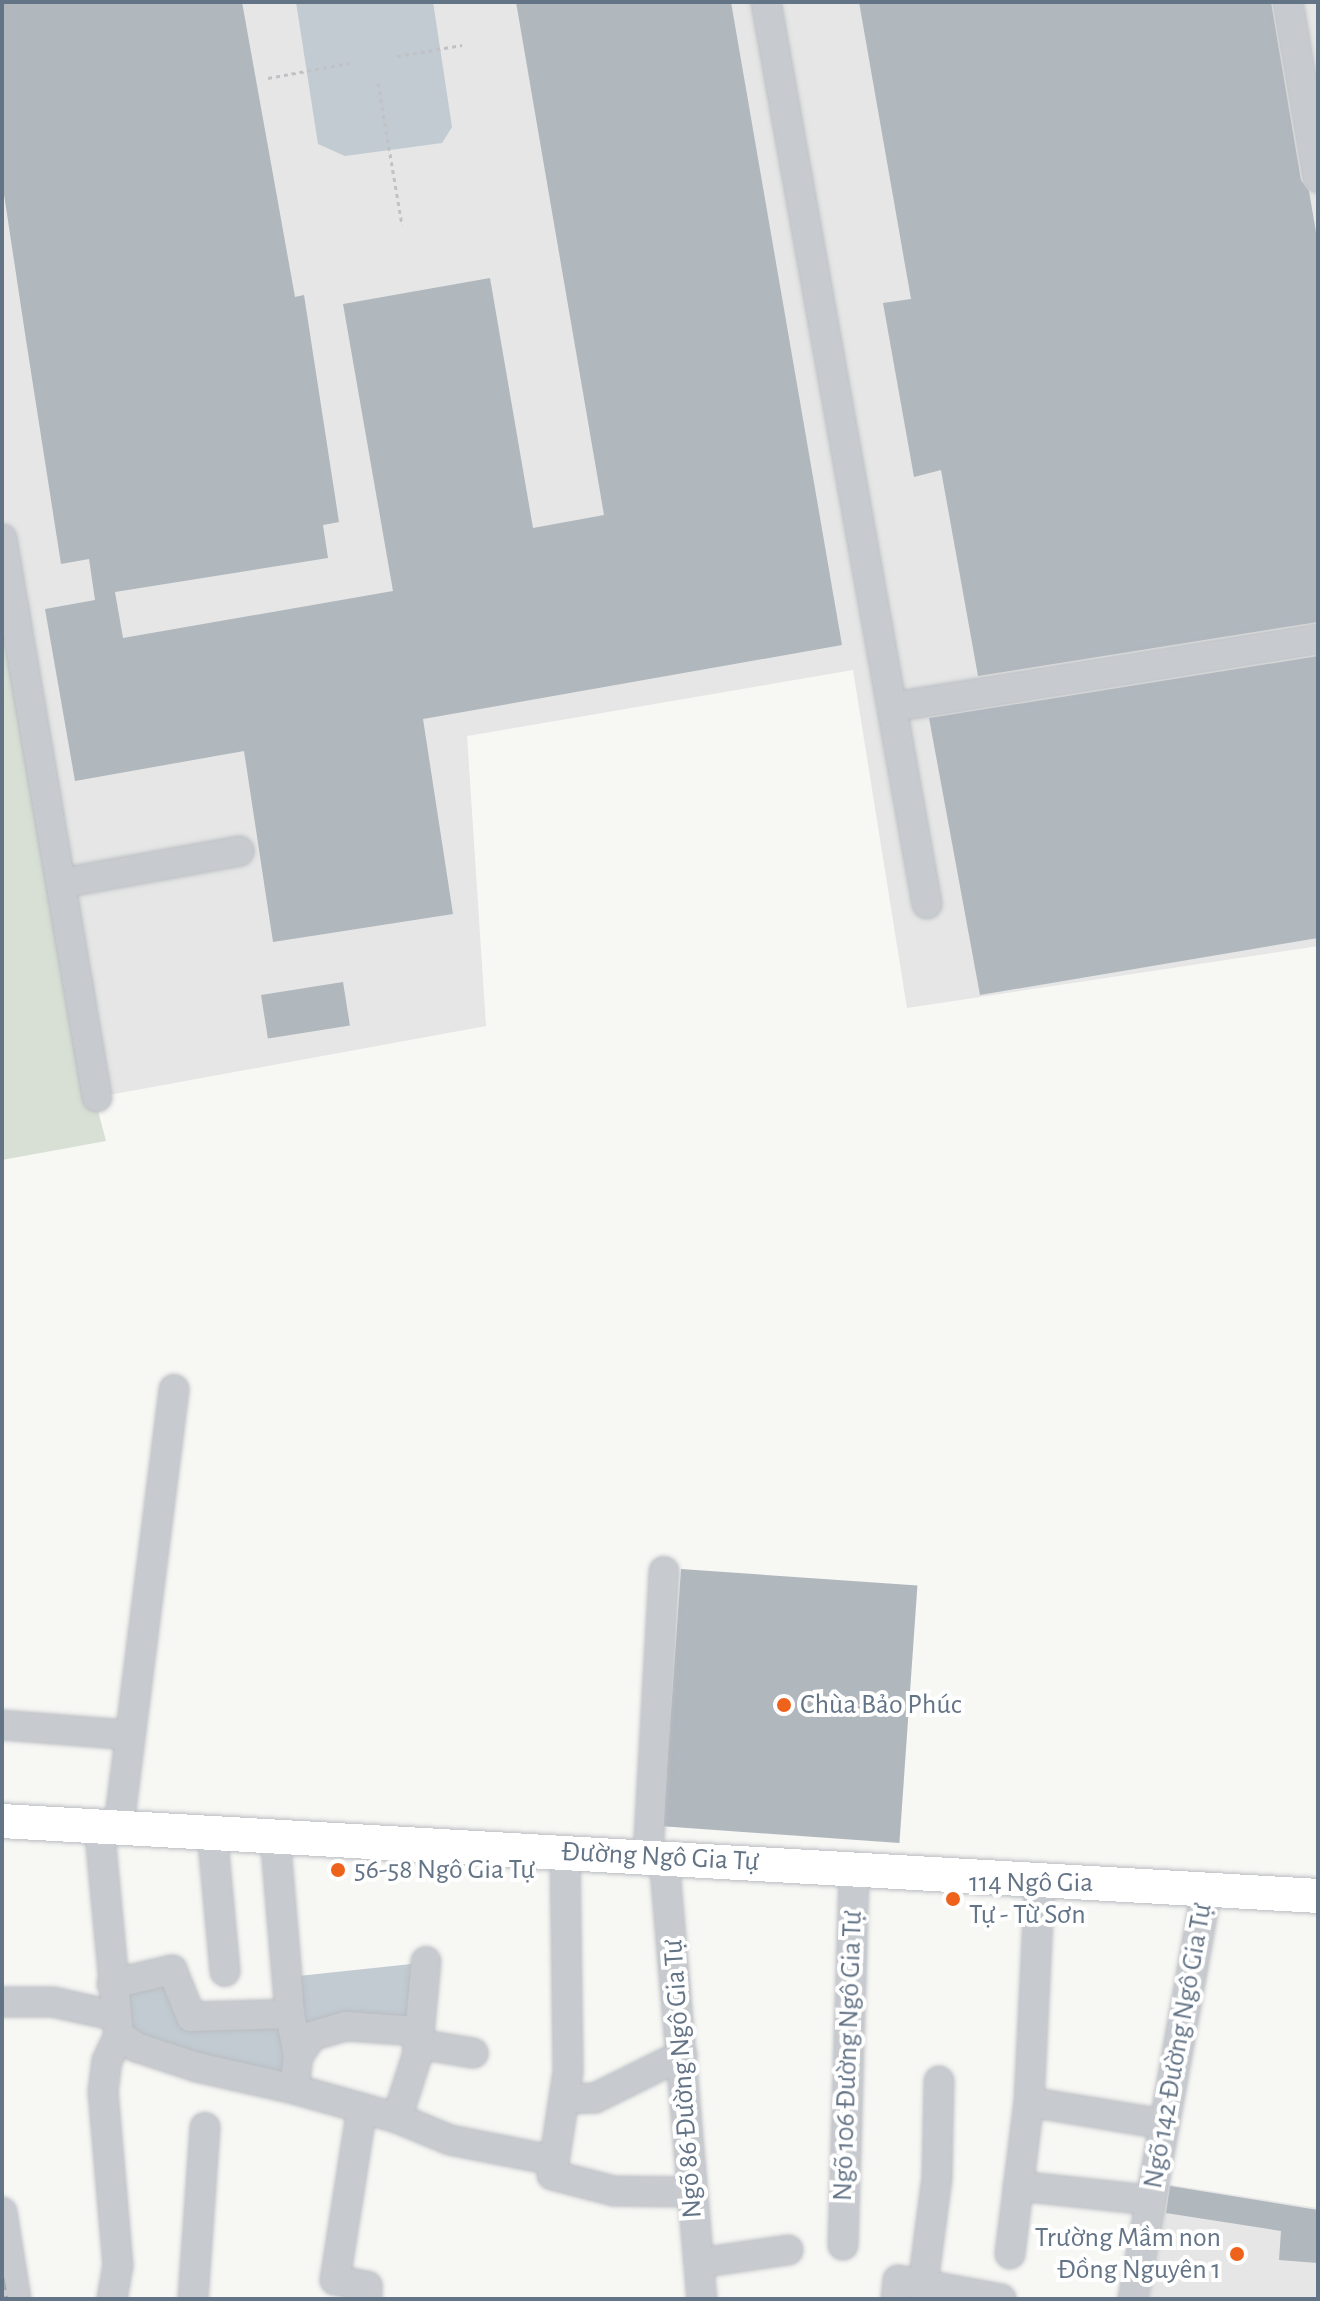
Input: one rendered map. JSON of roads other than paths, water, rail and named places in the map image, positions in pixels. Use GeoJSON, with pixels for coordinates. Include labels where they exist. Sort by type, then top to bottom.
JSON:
{"type":"FeatureCollection","features":[{"type":"Feature","properties":{"kind":"main road","name":"Đường Ngô Gia Tự"},"geometry":{"type":"LineString","coordinates":[[2,1821],[109,1824],[565,1853],[854,1866],[1318,1896]]}},
{"type":"Feature","properties":{"kind":"street"},"geometry":{"type":"LineString","coordinates":[[766,2],[927,904]]}},
{"type":"Feature","properties":{"kind":"street"},"geometry":{"type":"LineString","coordinates":[[1288,2],[1310,88],[1318,177]]}},
{"type":"Feature","properties":{"kind":"street"},"geometry":{"type":"LineString","coordinates":[[2,539],[97,1097]]}},
{"type":"Feature","properties":{"kind":"street"},"geometry":{"type":"LineString","coordinates":[[893,707],[1318,639]]}},
{"type":"Feature","properties":{"kind":"street"},"geometry":{"type":"LineString","coordinates":[[62,883],[239,851]]}},
{"type":"Feature","properties":{"kind":"street"},"geometry":{"type":"LineString","coordinates":[[112,2299],[118,2266],[103,2092],[107,2061],[117,2025],[112,1984],[109,1824],[130,1735],[174,1389]]}},
{"type":"Feature","properties":{"kind":"street","name":"Ngõ 86 Đường Ngô Gia Tự"},"geometry":{"type":"LineString","coordinates":[[664,1571],[656,1858],[682,2055],[702,2299]]}},
{"type":"Feature","properties":{"kind":"street"},"geometry":{"type":"LineString","coordinates":[[2,1725],[130,1735]]}},
{"type":"Feature","properties":{"kind":"street"},"geometry":{"type":"LineString","coordinates":[[212,1831],[225,1971]]}},
{"type":"Feature","properties":{"kind":"street"},"geometry":{"type":"LineString","coordinates":[[275,1835],[290,2014],[298,2056],[294,2089]]}},
{"type":"Feature","properties":{"kind":"street"},"geometry":{"type":"LineString","coordinates":[[552,2168],[565,2099],[565,1853]]}},
{"type":"Feature","properties":{"kind":"street","name":"Ngõ 106 Đường Ngô Gia Tự"},"geometry":{"type":"LineString","coordinates":[[843,2245],[854,1866]]}},
{"type":"Feature","properties":{"kind":"street"},"geometry":{"type":"LineString","coordinates":[[1010,2254],[1029,2102],[1040,1877]]}},
{"type":"Feature","properties":{"kind":"street","name":"Ngõ 142 Đường Ngô Gia Tự"},"geometry":{"type":"LineString","coordinates":[[1133,2299],[1207,1887]]}},
{"type":"Feature","properties":{"kind":"street"},"geometry":{"type":"LineString","coordinates":[[397,2118],[418,2038],[426,1961]]}},
{"type":"Feature","properties":{"kind":"street"},"geometry":{"type":"LineString","coordinates":[[112,1984],[172,1970],[191,2017],[290,2014]]}},
{"type":"Feature","properties":{"kind":"street"},"geometry":{"type":"LineString","coordinates":[[2,2002],[53,2002],[117,2025],[136,2047],[197,2067],[294,2089],[397,2118],[450,2140],[552,2168],[614,2191],[691,2192]]}},
{"type":"Feature","properties":{"kind":"street"},"geometry":{"type":"LineString","coordinates":[[298,2056],[312,2036],[346,2026],[418,2038],[473,2053]]}},
{"type":"Feature","properties":{"kind":"street"},"geometry":{"type":"LineString","coordinates":[[565,2099],[595,2098],[682,2055]]}},
{"type":"Feature","properties":{"kind":"street"},"geometry":{"type":"LineString","coordinates":[[923,2284],[937,2177],[939,2081]]}},
{"type":"Feature","properties":{"kind":"street"},"geometry":{"type":"LineString","coordinates":[[1029,2102],[1164,2124]]}},
{"type":"Feature","properties":{"kind":"street"},"geometry":{"type":"LineString","coordinates":[[362,2108],[335,2280],[367,2286],[367,2299]]}},
{"type":"Feature","properties":{"kind":"street"},"geometry":{"type":"LineString","coordinates":[[193,2299],[205,2127]]}},
{"type":"Feature","properties":{"kind":"street"},"geometry":{"type":"LineString","coordinates":[[1018,2186],[1150,2200]]}},
{"type":"Feature","properties":{"kind":"street"},"geometry":{"type":"LineString","coordinates":[[2,2212],[16,2299]]}},
{"type":"Feature","properties":{"kind":"street"},"geometry":{"type":"LineString","coordinates":[[699,2263],[788,2250]]}},
{"type":"Feature","properties":{"kind":"street"},"geometry":{"type":"LineString","coordinates":[[896,2299],[898,2280],[1001,2299]]}},
{"type":"Feature","properties":{"kind":"railway"},"geometry":{"type":"LineString","coordinates":[[2,2278],[6,2299]]}},
{"type":"Feature","properties":{"kind":"place","name":"Chùa Bảo Phúc"},"geometry":{"type":"Point","coordinates":[784,1705]}},
{"type":"Feature","properties":{"kind":"place","name":"56-58 Ngô Gia Tự"},"geometry":{"type":"Point","coordinates":[338,1870]}},
{"type":"Feature","properties":{"kind":"place","name":"114 Ngô Gia Tự - Từ Sơn"},"geometry":{"type":"Point","coordinates":[953,1899]}},
{"type":"Feature","properties":{"kind":"place","name":"Trường Mầm non Đồng Nguyên 1"},"geometry":{"type":"Point","coordinates":[1237,2254]}}]}
